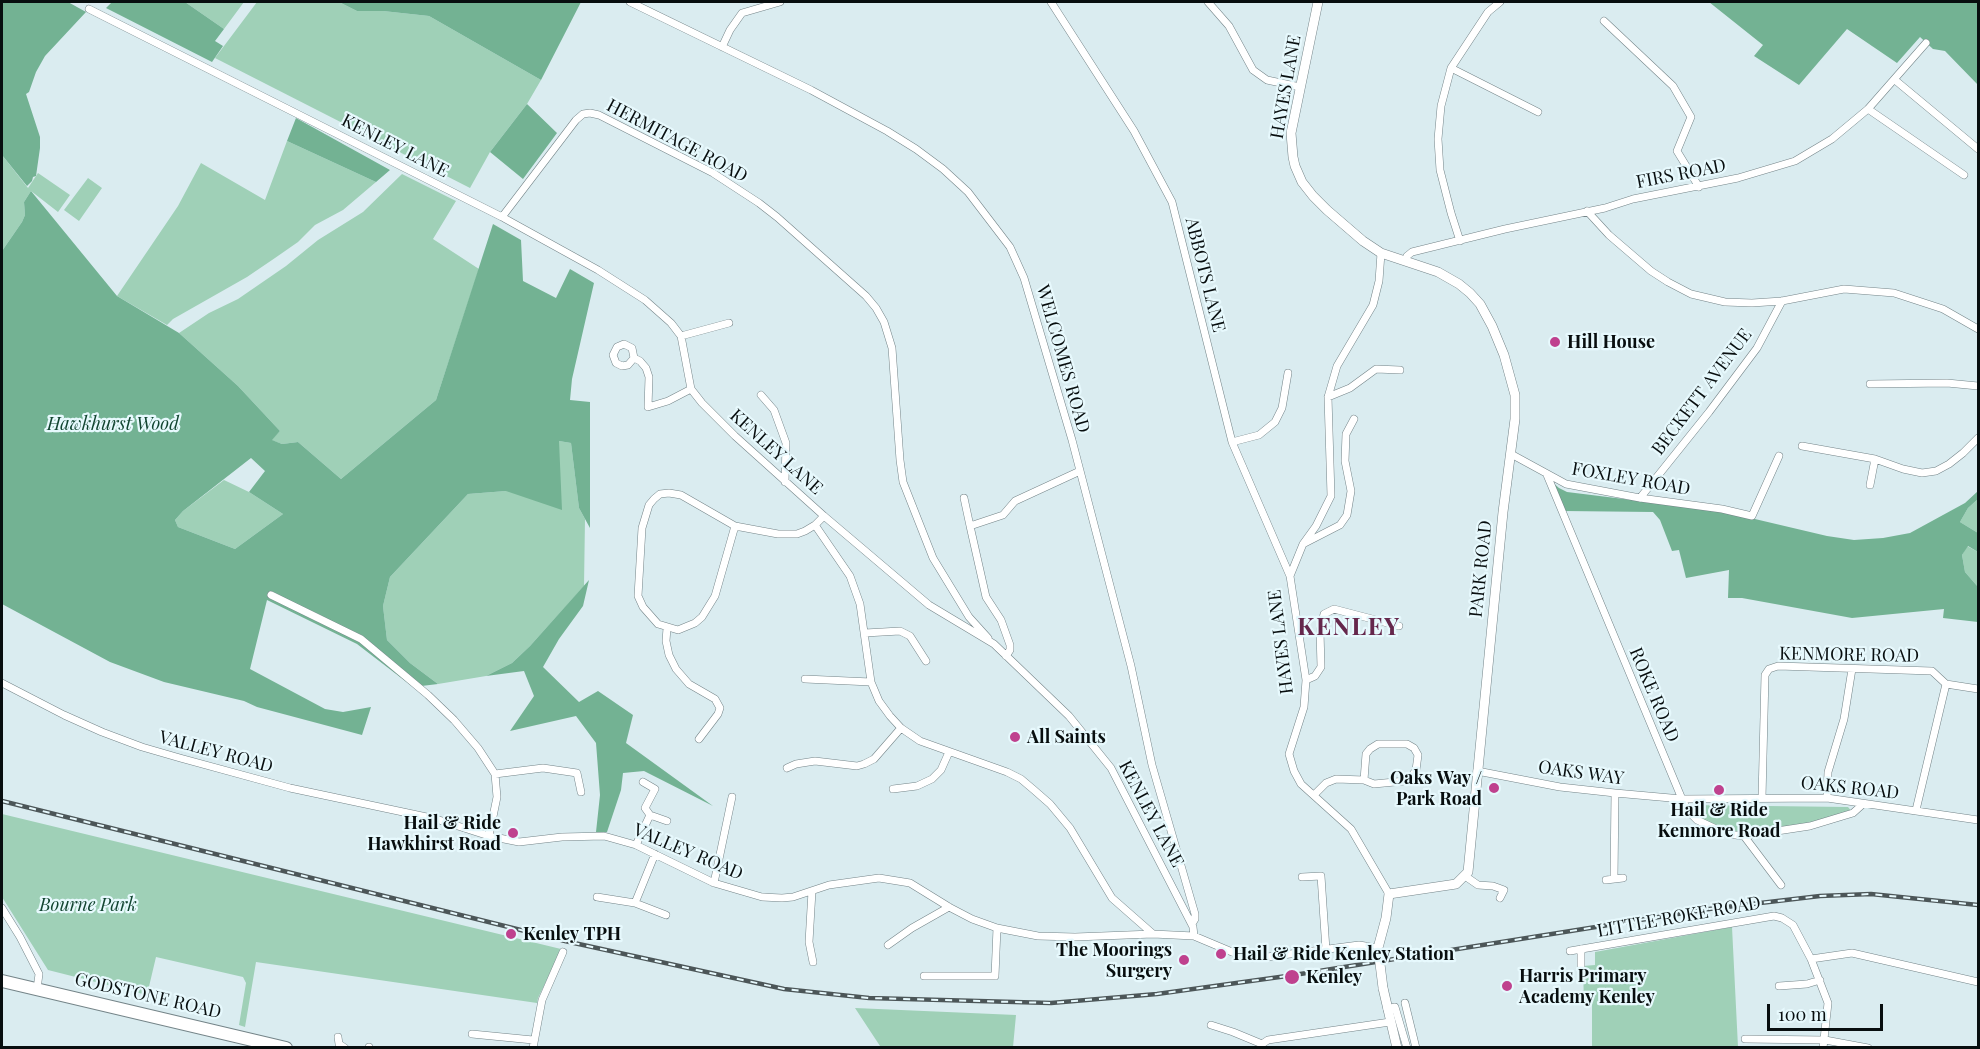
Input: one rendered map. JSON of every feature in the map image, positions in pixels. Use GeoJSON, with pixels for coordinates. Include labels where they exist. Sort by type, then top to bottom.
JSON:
{"type":"FeatureCollection","features":[{"type":"Feature","properties":{"kind":"highway","name":"GODSTONE ROAD"},"geometry":{"type":"LineString","coordinates":[[2,981],[286,1047]]}},
{"type":"Feature","properties":{"kind":"street","name":"WELCOMES ROAD"},"geometry":{"type":"LineString","coordinates":[[630,2],[811,90],[887,131],[943,169],[968,192],[1010,247],[1018,262],[1034,310],[1080,471],[1131,666],[1152,765],[1195,914],[1192,924]]}},
{"type":"Feature","properties":{"kind":"street"},"geometry":{"type":"LineString","coordinates":[[722,47],[742,13],[780,2]]}},
{"type":"Feature","properties":{"kind":"street","name":"ABBOTS LANE"},"geometry":{"type":"LineString","coordinates":[[1051,2],[1134,131],[1172,202],[1232,442],[1290,576]]}},
{"type":"Feature","properties":{"kind":"street"},"geometry":{"type":"LineString","coordinates":[[1208,2],[1229,26],[1253,70],[1267,80],[1300,87]]}},
{"type":"Feature","properties":{"kind":"street","name":"HAYES LANE"},"geometry":{"type":"LineString","coordinates":[[1318,2],[1291,133],[1295,166],[1302,182],[1313,196],[1363,241],[1381,253],[1380,281],[1373,305],[1337,366],[1328,397],[1331,496],[1316,526],[1303,544],[1290,576],[1306,680],[1304,707],[1289,754],[1301,784],[1351,829],[1389,894]]}},
{"type":"Feature","properties":{"kind":"street"},"geometry":{"type":"LineString","coordinates":[[1460,241],[1440,170],[1438,139],[1441,106],[1451,68],[1488,12],[1500,2]]}},
{"type":"Feature","properties":{"kind":"street","name":"KENLEY LANE"},"geometry":{"type":"LineString","coordinates":[[89,9],[502,217],[598,270],[645,300],[671,323],[681,336]]}},
{"type":"Feature","properties":{"kind":"street"},"geometry":{"type":"LineString","coordinates":[[1604,21],[1673,86],[1691,117],[1677,151],[1699,187]]}},
{"type":"Feature","properties":{"kind":"street","name":"FIRS ROAD"},"geometry":{"type":"LineString","coordinates":[[1405,261],[1412,252],[1605,208],[1633,199],[1738,178],[1795,161],[1832,139],[1868,109],[1926,43]]}},
{"type":"Feature","properties":{"kind":"street"},"geometry":{"type":"LineString","coordinates":[[1451,68],[1539,112]]}},
{"type":"Feature","properties":{"kind":"street"},"geometry":{"type":"LineString","coordinates":[[1895,80],[1978,149]]}},
{"type":"Feature","properties":{"kind":"street"},"geometry":{"type":"LineString","coordinates":[[1868,109],[1964,175]]}},
{"type":"Feature","properties":{"kind":"street","name":"HERMITAGE ROAD"},"geometry":{"type":"LineString","coordinates":[[502,217],[576,120],[590,112],[713,173],[777,217],[866,296],[884,322],[892,348],[903,482],[933,558],[969,617],[994,644]]}},
{"type":"Feature","properties":{"kind":"street"},"geometry":{"type":"LineString","coordinates":[[1587,211],[1609,235],[1651,271],[1690,294],[1725,302],[1782,301],[1844,289],[1894,293],[1942,309],[1978,329]]}},
{"type":"Feature","properties":{"kind":"street","name":"PARK ROAD"},"geometry":{"type":"LineString","coordinates":[[1381,253],[1438,272],[1459,284],[1480,304],[1504,355],[1515,395],[1515,419],[1503,512],[1468,872],[1465,876]]}},
{"type":"Feature","properties":{"kind":"street","name":"BECKETT AVENUE"},"geometry":{"type":"LineString","coordinates":[[1640,498],[1757,348],[1782,301]]}},
{"type":"Feature","properties":{"kind":"street"},"geometry":{"type":"LineString","coordinates":[[634,357],[646,368],[650,377],[648,407],[668,401],[691,389],[681,336],[729,323]]}},
{"type":"Feature","properties":{"kind":"street"},"geometry":{"type":"LineString","coordinates":[[1328,397],[1350,388],[1376,369],[1400,370]]}},
{"type":"Feature","properties":{"kind":"street"},"geometry":{"type":"LineString","coordinates":[[1232,442],[1259,435],[1275,422],[1282,408],[1288,373]]}},
{"type":"Feature","properties":{"kind":"street"},"geometry":{"type":"LineString","coordinates":[[1870,384],[1947,382],[1978,386]]}},
{"type":"Feature","properties":{"kind":"street","name":"KENLEY LANE"},"geometry":{"type":"LineString","coordinates":[[691,389],[735,436],[824,516],[929,605],[994,644],[1069,716],[1111,768],[1192,924],[1194,936]]}},
{"type":"Feature","properties":{"kind":"street"},"geometry":{"type":"LineString","coordinates":[[761,395],[774,410],[786,443],[785,482]]}},
{"type":"Feature","properties":{"kind":"street"},"geometry":{"type":"LineString","coordinates":[[1303,544],[1340,525],[1347,515],[1351,490],[1345,461],[1346,434],[1354,419]]}},
{"type":"Feature","properties":{"kind":"street"},"geometry":{"type":"LineString","coordinates":[[1802,446],[1875,459],[1904,469],[1922,472],[1936,471],[1964,453],[1978,438]]}},
{"type":"Feature","properties":{"kind":"street","name":"FOXLEY ROAD"},"geometry":{"type":"LineString","coordinates":[[1510,454],[1566,484],[1640,498],[1722,509],[1752,516],[1779,456]]}},
{"type":"Feature","properties":{"kind":"street"},"geometry":{"type":"LineString","coordinates":[[1870,485],[1875,459]]}},
{"type":"Feature","properties":{"kind":"street"},"geometry":{"type":"LineString","coordinates":[[970,526],[1004,515],[1015,501],[1080,471]]}},
{"type":"Feature","properties":{"kind":"street","name":"ROKE ROAD"},"geometry":{"type":"LineString","coordinates":[[1547,475],[1688,811],[1697,820],[1727,834],[1744,836]]}},
{"type":"Feature","properties":{"kind":"street"},"geometry":{"type":"LineString","coordinates":[[735,526],[715,596],[695,623],[678,630],[667,628],[651,618],[638,596],[642,528],[649,505],[660,494],[675,494],[735,526],[778,534],[797,534],[815,525],[824,516]]}},
{"type":"Feature","properties":{"kind":"street"},"geometry":{"type":"LineString","coordinates":[[964,498],[986,597],[1001,620],[1010,645],[1006,656]]}},
{"type":"Feature","properties":{"kind":"street"},"geometry":{"type":"LineString","coordinates":[[815,525],[850,576],[860,604],[871,682],[879,702],[901,728],[920,741],[1021,779],[1050,804],[1084,849],[1113,898],[1153,934]]}},
{"type":"Feature","properties":{"kind":"street"},"geometry":{"type":"LineString","coordinates":[[271,595],[361,639],[450,716],[478,748],[495,774],[497,797],[489,836]]}},
{"type":"Feature","properties":{"kind":"street"},"geometry":{"type":"LineString","coordinates":[[1306,680],[1315,676],[1321,667],[1320,631],[1324,614],[1334,609],[1399,626]]}},
{"type":"Feature","properties":{"kind":"street"},"geometry":{"type":"LineString","coordinates":[[667,628],[666,641],[669,655],[676,669],[689,684],[714,699],[720,708],[699,739]]}},
{"type":"Feature","properties":{"kind":"street"},"geometry":{"type":"LineString","coordinates":[[865,633],[900,631],[910,636],[926,662]]}},
{"type":"Feature","properties":{"kind":"street","name":"KENMORE ROAD"},"geometry":{"type":"LineString","coordinates":[[1762,798],[1765,675],[1769,669],[1778,666],[1932,671],[1946,684],[1978,689]]}},
{"type":"Feature","properties":{"kind":"street"},"geometry":{"type":"LineString","coordinates":[[1827,798],[1828,772],[1844,719],[1852,669]]}},
{"type":"Feature","properties":{"kind":"street"},"geometry":{"type":"LineString","coordinates":[[805,679],[871,682]]}},
{"type":"Feature","properties":{"kind":"street","name":"VALLEY ROAD"},"geometry":{"type":"LineString","coordinates":[[2,683],[74,720],[142,747],[290,788],[436,819],[489,836],[519,842],[562,837],[604,836],[636,844],[714,883],[762,897],[793,897],[850,881],[879,878],[910,883],[972,919],[997,928],[1038,936],[1153,934],[1194,936]]}},
{"type":"Feature","properties":{"kind":"street"},"geometry":{"type":"LineString","coordinates":[[1916,810],[1946,684]]}},
{"type":"Feature","properties":{"kind":"street"},"geometry":{"type":"LineString","coordinates":[[787,768],[815,761],[857,766],[864,764],[874,759],[901,728]]}},
{"type":"Feature","properties":{"kind":"street"},"geometry":{"type":"LineString","coordinates":[[1314,795],[1331,780],[1364,780],[1374,784],[1405,781],[1416,770],[1418,755],[1414,748],[1407,744],[1378,744],[1366,754],[1364,780]]}},
{"type":"Feature","properties":{"kind":"street"},"geometry":{"type":"LineString","coordinates":[[892,789],[917,786],[932,779],[941,770],[949,752]]}},
{"type":"Feature","properties":{"kind":"street"},"geometry":{"type":"LineString","coordinates":[[495,774],[543,768],[577,773],[581,792]]}},
{"type":"Feature","properties":{"kind":"street","name":"OAKS WAY"},"geometry":{"type":"LineString","coordinates":[[1477,771],[1560,787],[1682,799]]}},
{"type":"Feature","properties":{"kind":"street"},"geometry":{"type":"LineString","coordinates":[[643,782],[655,789],[645,807],[651,815],[667,821]]}},
{"type":"Feature","properties":{"kind":"street"},"geometry":{"type":"LineString","coordinates":[[1615,793],[1610,879],[1623,879]]}},
{"type":"Feature","properties":{"kind":"street"},"geometry":{"type":"LineString","coordinates":[[714,883],[732,797]]}},
{"type":"Feature","properties":{"kind":"street","name":"OAKS ROAD"},"geometry":{"type":"LineString","coordinates":[[1682,799],[1827,798],[1978,820]]}},
{"type":"Feature","properties":{"kind":"street"},"geometry":{"type":"LineString","coordinates":[[1781,885],[1744,836],[1810,826],[1853,813],[1863,804]]}},
{"type":"Feature","properties":{"kind":"street"},"geometry":{"type":"LineString","coordinates":[[636,844],[651,815]]}},
{"type":"Feature","properties":{"kind":"street"},"geometry":{"type":"LineString","coordinates":[[635,903],[656,854]]}},
{"type":"Feature","properties":{"kind":"street"},"geometry":{"type":"LineString","coordinates":[[1302,877],[1321,876],[1326,950]]}},
{"type":"Feature","properties":{"kind":"street"},"geometry":{"type":"LineString","coordinates":[[1397,1047],[1387,1009],[1378,948],[1386,918],[1389,894],[1456,884],[1465,876],[1478,885],[1493,886],[1504,890]]}},
{"type":"Feature","properties":{"kind":"street"},"geometry":{"type":"LineString","coordinates":[[1500,898],[1508,882]]}},
{"type":"Feature","properties":{"kind":"street"},"geometry":{"type":"LineString","coordinates":[[812,891],[809,942],[813,962]]}},
{"type":"Feature","properties":{"kind":"street"},"geometry":{"type":"LineString","coordinates":[[597,897],[635,903],[666,915]]}},
{"type":"Feature","properties":{"kind":"street"},"geometry":{"type":"LineString","coordinates":[[888,945],[949,907]]}},
{"type":"Feature","properties":{"kind":"street"},"geometry":{"type":"LineString","coordinates":[[2,908],[39,974],[37,989]]}},
{"type":"Feature","properties":{"kind":"street","name":"LITTLE ROKE ROAD"},"geometry":{"type":"LineString","coordinates":[[1570,951],[1774,916],[1782,918],[1793,926],[1812,959],[1828,1003],[1824,1044]]}},
{"type":"Feature","properties":{"kind":"street"},"geometry":{"type":"LineString","coordinates":[[924,976],[995,976],[997,928]]}},
{"type":"Feature","properties":{"kind":"street"},"geometry":{"type":"LineString","coordinates":[[1194,936],[1223,949],[1247,956],[1267,957],[1359,945],[1378,948]]}},
{"type":"Feature","properties":{"kind":"street","name":"LITTLE ROKE ROAD"},"geometry":{"type":"LineString","coordinates":[[1581,949],[1581,966]]}},
{"type":"Feature","properties":{"kind":"street"},"geometry":{"type":"LineString","coordinates":[[472,1034],[533,1044],[542,999],[563,952]]}},
{"type":"Feature","properties":{"kind":"street"},"geometry":{"type":"LineString","coordinates":[[1812,959],[1852,953],[1978,982]]}},
{"type":"Feature","properties":{"kind":"street"},"geometry":{"type":"LineString","coordinates":[[1779,986],[1807,984],[1820,980]]}},
{"type":"Feature","properties":{"kind":"street"},"geometry":{"type":"LineString","coordinates":[[1405,1003],[1416,1047]]}},
{"type":"Feature","properties":{"kind":"street"},"geometry":{"type":"LineString","coordinates":[[1387,1009],[1395,1007],[1407,1047]]}},
{"type":"Feature","properties":{"kind":"street"},"geometry":{"type":"LineString","coordinates":[[1211,1026],[1233,1032],[1261,1046],[1268,1040],[1390,1022]]}},
{"type":"Feature","properties":{"kind":"street"},"geometry":{"type":"LineString","coordinates":[[338,1037],[339,1044],[345,1047]]}},
{"type":"Feature","properties":{"kind":"street"},"geometry":{"type":"LineString","coordinates":[[1745,1039],[1868,1047]]}},
{"type":"Feature","properties":{"kind":"green space"},"geometry":{"type":"Polygon","coordinates":[[[2,2],[68,2],[86,12],[45,56],[26,94],[40,137],[36,176],[27,186],[2,155],[2,2]]]}},
{"type":"Feature","properties":{"kind":"green space"},"geometry":{"type":"Polygon","coordinates":[[[112,2],[185,2],[224,29],[215,41],[223,46],[212,62],[106,8],[112,2]]]}},
{"type":"Feature","properties":{"kind":"green space"},"geometry":{"type":"Polygon","coordinates":[[[185,2],[244,2],[224,29],[185,2]]]}},
{"type":"Feature","properties":{"kind":"green space"},"geometry":{"type":"Polygon","coordinates":[[[257,2],[339,2],[357,11],[383,11],[429,16],[541,80],[527,104],[490,152],[470,188],[215,58],[257,2]]]}},
{"type":"Feature","properties":{"kind":"green space"},"geometry":{"type":"Polygon","coordinates":[[[339,2],[581,2],[541,80],[429,16],[383,11],[357,11],[339,2]]]}},
{"type":"Feature","properties":{"kind":"green space"},"geometry":{"type":"Polygon","coordinates":[[[1709,2],[1978,2],[1978,85],[1945,51],[1933,49],[1920,37],[1897,63],[1847,29],[1799,85],[1754,56],[1763,45],[1709,2]]]}},
{"type":"Feature","properties":{"kind":"green space"},"geometry":{"type":"Polygon","coordinates":[[[527,104],[557,133],[523,179],[490,152],[527,104]]]}},
{"type":"Feature","properties":{"kind":"green space"},"geometry":{"type":"Polygon","coordinates":[[[296,118],[390,170],[376,182],[287,141],[296,118]]]}},
{"type":"Feature","properties":{"kind":"green space"},"geometry":{"type":"Polygon","coordinates":[[[287,141],[376,182],[343,210],[315,225],[298,242],[275,258],[247,277],[173,319],[167,325],[117,296],[178,206],[201,163],[265,200],[287,141]]]}},
{"type":"Feature","properties":{"kind":"green space"},"geometry":{"type":"Polygon","coordinates":[[[2,155],[28,188],[38,173],[70,195],[58,212],[31,191],[24,202],[25,215],[22,222],[2,251],[2,155]]]}},
{"type":"Feature","properties":{"kind":"green space"},"geometry":{"type":"Polygon","coordinates":[[[402,174],[456,201],[433,239],[479,269],[436,400],[341,479],[298,442],[282,444],[271,440],[280,431],[238,386],[179,333],[209,313],[238,299],[286,266],[318,240],[363,212],[402,174]]]}},
{"type":"Feature","properties":{"kind":"green space"},"geometry":{"type":"Polygon","coordinates":[[[88,178],[102,188],[79,221],[64,210],[88,178]]]}},
{"type":"Feature","properties":{"kind":"green space","name":"Hawkhurst Wood"},"geometry":{"type":"Polygon","coordinates":[[[31,191],[117,296],[179,333],[238,386],[280,431],[272,440],[282,444],[298,442],[341,479],[436,400],[493,224],[521,240],[523,281],[556,298],[570,269],[594,283],[572,379],[570,400],[590,402],[590,528],[579,508],[571,443],[559,441],[562,510],[506,491],[468,494],[390,577],[383,606],[387,640],[410,663],[438,684],[413,687],[357,644],[267,600],[250,669],[325,709],[343,712],[371,707],[362,735],[257,707],[244,701],[164,682],[110,662],[2,604],[2,251],[22,222],[25,215],[24,202],[31,191]],[[251,458],[183,511],[175,520],[178,527],[235,549],[283,514],[249,492],[265,471],[251,458]]]}},
{"type":"Feature","properties":{"kind":"green space"},"geometry":{"type":"Polygon","coordinates":[[[559,441],[571,443],[579,508],[585,519],[584,586],[512,663],[486,676],[438,684],[410,663],[387,640],[383,606],[390,577],[468,494],[506,491],[559,441]]]}},
{"type":"Feature","properties":{"kind":"green space"},"geometry":{"type":"Polygon","coordinates":[[[224,480],[249,492],[283,514],[235,549],[178,527],[175,520],[183,511],[224,480]]]}},
{"type":"Feature","properties":{"kind":"green space"},"geometry":{"type":"Polygon","coordinates":[[[1551,481],[1567,492],[1721,511],[1827,536],[1854,540],[1910,533],[1965,503],[1978,491],[1978,499],[1968,508],[1960,522],[1978,533],[1978,552],[1968,546],[1962,555],[1965,572],[1978,587],[1978,622],[1943,618],[1944,609],[1852,618],[1742,598],[1728,598],[1729,570],[1686,578],[1679,550],[1672,551],[1660,520],[1653,512],[1564,511],[1551,481]]]}},
{"type":"Feature","properties":{"kind":"green space"},"geometry":{"type":"Polygon","coordinates":[[[1978,499],[1978,533],[1960,522],[1968,508],[1978,499]]]}},
{"type":"Feature","properties":{"kind":"green space"},"geometry":{"type":"Polygon","coordinates":[[[1967,546],[1978,552],[1978,587],[1965,572],[1962,555],[1967,546]]]}},
{"type":"Feature","properties":{"kind":"green space"},"geometry":{"type":"Polygon","coordinates":[[[589,580],[583,606],[559,639],[543,667],[579,702],[598,691],[633,715],[626,743],[713,806],[644,771],[623,773],[621,790],[607,832],[596,832],[600,795],[596,743],[576,716],[510,731],[534,696],[524,671],[486,676],[512,663],[589,580]]]}},
{"type":"Feature","properties":{"kind":"green space"},"geometry":{"type":"Polygon","coordinates":[[[1685,805],[1848,807],[1853,813],[1810,826],[1744,836],[1727,834],[1697,820],[1685,805]]]}},
{"type":"Feature","properties":{"kind":"green space","name":"Bourne Park"},"geometry":{"type":"Polygon","coordinates":[[[2,814],[561,949],[561,951],[537,1003],[256,962],[245,1027],[239,1025],[246,983],[243,977],[156,957],[147,995],[48,970],[2,897],[2,814]]]}},
{"type":"Feature","properties":{"kind":"green space"},"geometry":{"type":"Polygon","coordinates":[[[1732,927],[1738,1047],[1592,1047],[1592,1005],[1584,1005],[1583,966],[1595,965],[1595,952],[1732,927]]]}},
{"type":"Feature","properties":{"kind":"green space"},"geometry":{"type":"Polygon","coordinates":[[[855,1008],[1016,1015],[1013,1047],[880,1046],[855,1008]]]}},
{"type":"Feature","properties":{"kind":"railway"},"geometry":{"type":"LineString","coordinates":[[2,801],[565,941],[784,989],[869,998],[1051,1003],[1157,994],[1294,975],[1709,909],[1820,896],[1871,894],[1978,905]]}},
{"type":"Feature","properties":{"kind":"place","name":"Hill House"},"geometry":{"type":"Point","coordinates":[1555,342]}},
{"type":"Feature","properties":{"kind":"place","name":"All Saints"},"geometry":{"type":"Point","coordinates":[1015,737]}},
{"type":"Feature","properties":{"kind":"place","name":"Oaks Way / Park Road"},"geometry":{"type":"Point","coordinates":[1494,788]}},
{"type":"Feature","properties":{"kind":"place","name":"Hail & Ride Kenmore Road"},"geometry":{"type":"Point","coordinates":[1719,790]}},
{"type":"Feature","properties":{"kind":"place","name":"Hail & Ride Hawkhirst Road"},"geometry":{"type":"Point","coordinates":[513,833]}},
{"type":"Feature","properties":{"kind":"place","name":"Kenley TPH"},"geometry":{"type":"Point","coordinates":[511,934]}},
{"type":"Feature","properties":{"kind":"place","name":"Hail & Ride Kenley Station"},"geometry":{"type":"Point","coordinates":[1221,954]}},
{"type":"Feature","properties":{"kind":"place","name":"The Moorings Surgery"},"geometry":{"type":"Point","coordinates":[1184,960]}},
{"type":"Feature","properties":{"kind":"place","name":"Kenley"},"geometry":{"type":"Point","coordinates":[1292,977]}},
{"type":"Feature","properties":{"kind":"place","name":"Harris Primary Academy Kenley"},"geometry":{"type":"Point","coordinates":[1507,986]}},
{"type":"Feature","properties":{"kind":"district","name":"KENLEY"},"geometry":{"type":"Point","coordinates":[1349,628]}}]}
